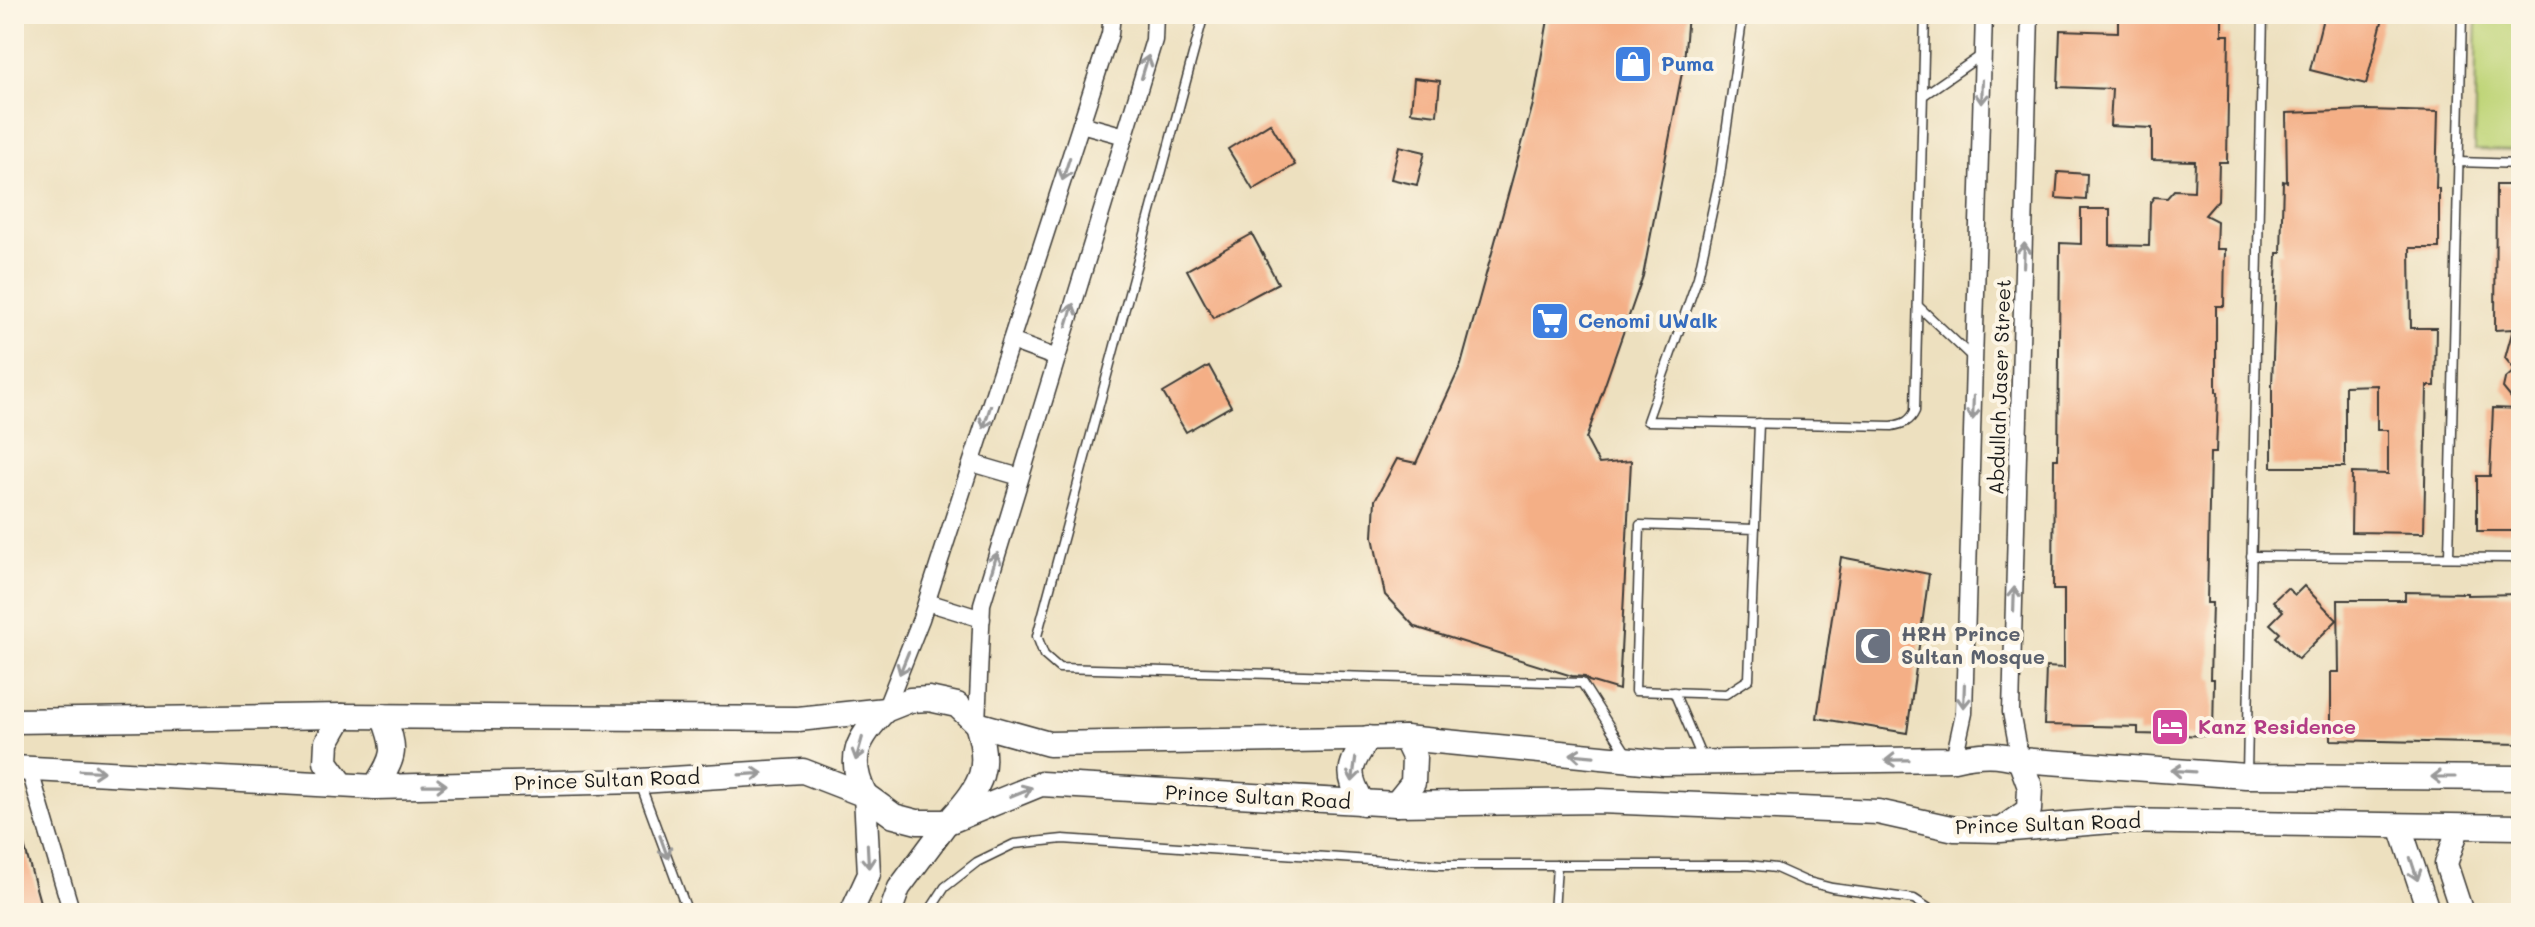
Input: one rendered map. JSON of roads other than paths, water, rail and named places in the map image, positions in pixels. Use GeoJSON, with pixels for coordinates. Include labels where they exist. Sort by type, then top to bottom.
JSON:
{"type":"FeatureCollection","features":[{"type":"Feature","properties":{"kind":"main road"},"geometry":{"type":"LineString","coordinates":[[14,721],[342,716],[798,719],[885,710],[910,700],[929,699],[957,705],[977,724],[1049,744],[1405,738],[1664,763],[1954,759],[1975,754],[2004,754],[2020,760],[2246,776],[2521,778]]}},
{"type":"Feature","properties":{"kind":"main road"},"geometry":{"type":"LineString","coordinates":[[865,795],[857,779],[857,744],[885,710]]}},
{"type":"Feature","properties":{"kind":"main road"},"geometry":{"type":"LineString","coordinates":[[342,716],[327,742],[326,762],[342,784]]}},
{"type":"Feature","properties":{"kind":"main road"},"geometry":{"type":"LineString","coordinates":[[375,787],[393,759],[390,734],[383,716]]}},
{"type":"Feature","properties":{"kind":"main road"},"geometry":{"type":"LineString","coordinates":[[948,822],[974,792],[983,769],[984,747],[977,724]]}},
{"type":"Feature","properties":{"kind":"main road"},"geometry":{"type":"LineString","coordinates":[[1363,803],[1352,783],[1352,771],[1353,760],[1368,738]]}},
{"type":"Feature","properties":{"kind":"main road"},"geometry":{"type":"LineString","coordinates":[[1396,804],[1413,783],[1414,757],[1405,738]]}},
{"type":"Feature","properties":{"kind":"main road"},"geometry":{"type":"LineString","coordinates":[[2000,830],[2029,810],[2030,787],[2020,760]]}},
{"type":"Feature","properties":{"kind":"main road","name":"Prince Sultan Road"},"geometry":{"type":"LineString","coordinates":[[21,768],[375,787],[640,781],[803,771],[865,795],[894,816],[917,822],[948,822],[1041,784],[1363,803],[1599,801],[1878,812],[1955,829],[2000,830],[2112,821],[2521,827]]}},
{"type":"Feature","properties":{"kind":"street"},"geometry":{"type":"LineString","coordinates":[[885,710],[927,602],[1110,34],[1112,14]]}},
{"type":"Feature","properties":{"kind":"street"},"geometry":{"type":"LineString","coordinates":[[977,724],[982,604],[1154,40],[1155,14]]}},
{"type":"Feature","properties":{"kind":"street","name":"Abdullah Jaser Street"},"geometry":{"type":"LineString","coordinates":[[1954,759],[1964,713],[1984,14]]}},
{"type":"Feature","properties":{"kind":"street","name":"Abdullah Jaser Street"},"geometry":{"type":"LineString","coordinates":[[2020,760],[2011,712],[2030,14]]}},
{"type":"Feature","properties":{"kind":"street"},"geometry":{"type":"LineString","coordinates":[[1081,124],[1125,136]]}},
{"type":"Feature","properties":{"kind":"street"},"geometry":{"type":"LineString","coordinates":[[1011,341],[1057,358]]}},
{"type":"Feature","properties":{"kind":"street"},"geometry":{"type":"LineString","coordinates":[[972,463],[1020,477]]}},
{"type":"Feature","properties":{"kind":"street"},"geometry":{"type":"LineString","coordinates":[[927,602],[982,619]]}},
{"type":"Feature","properties":{"kind":"street"},"geometry":{"type":"LineString","coordinates":[[21,768],[72,913]]}},
{"type":"Feature","properties":{"kind":"street"},"geometry":{"type":"LineString","coordinates":[[851,913],[869,874],[865,795]]}},
{"type":"Feature","properties":{"kind":"street"},"geometry":{"type":"LineString","coordinates":[[890,913],[899,888],[948,822]]}},
{"type":"Feature","properties":{"kind":"street"},"geometry":{"type":"LineString","coordinates":[[2400,826],[2429,913]]}},
{"type":"Feature","properties":{"kind":"street"},"geometry":{"type":"LineString","coordinates":[[2459,826],[2446,864],[2462,913]]}},
{"type":"Feature","properties":{"kind":"lane"},"geometry":{"type":"LineString","coordinates":[[1204,14],[1037,636],[1044,655],[1059,668],[1582,683],[1630,760]]}},
{"type":"Feature","properties":{"kind":"lane"},"geometry":{"type":"LineString","coordinates":[[1743,14],[1720,175],[1698,277],[1647,421],[1892,426],[1904,424],[1912,418],[1915,411],[1925,14]]}},
{"type":"Feature","properties":{"kind":"lane"},"geometry":{"type":"LineString","coordinates":[[2246,776],[2263,14]]}},
{"type":"Feature","properties":{"kind":"lane"},"geometry":{"type":"LineString","coordinates":[[2449,556],[2462,14]]}},
{"type":"Feature","properties":{"kind":"lane"},"geometry":{"type":"LineString","coordinates":[[1924,95],[1983,54]]}},
{"type":"Feature","properties":{"kind":"lane"},"geometry":{"type":"LineString","coordinates":[[2458,162],[2521,164]]}},
{"type":"Feature","properties":{"kind":"lane"},"geometry":{"type":"LineString","coordinates":[[1918,306],[1974,359]]}},
{"type":"Feature","properties":{"kind":"lane"},"geometry":{"type":"LineString","coordinates":[[1755,529],[1640,525],[1635,691],[1726,694],[1749,679],[1755,529],[1759,423]]}},
{"type":"Feature","properties":{"kind":"lane"},"geometry":{"type":"LineString","coordinates":[[2251,556],[2521,558]]}},
{"type":"Feature","properties":{"kind":"lane"},"geometry":{"type":"LineString","coordinates":[[1674,692],[1704,763]]}},
{"type":"Feature","properties":{"kind":"lane"},"geometry":{"type":"LineString","coordinates":[[640,781],[688,913]]}},
{"type":"Feature","properties":{"kind":"lane"},"geometry":{"type":"LineString","coordinates":[[928,913],[945,887],[977,862],[1014,844],[1063,839],[1442,865],[1748,865],[1776,868],[1805,881],[1832,888],[1914,899],[1928,908],[1930,913]]}},
{"type":"Feature","properties":{"kind":"lane"},"geometry":{"type":"LineString","coordinates":[[1554,913],[1557,865]]}},
{"type":"Feature","properties":{"kind":"place","name":"Puma"},"geometry":{"type":"Point","coordinates":[1633,64]}},
{"type":"Feature","properties":{"kind":"place","name":"Cenomi UWalk"},"geometry":{"type":"Point","coordinates":[1550,321]}},
{"type":"Feature","properties":{"kind":"place","name":"HRH Prince Sultan Mosque"},"geometry":{"type":"Point","coordinates":[1873,646]}},
{"type":"Feature","properties":{"kind":"place","name":"Kanz Residence"},"geometry":{"type":"Point","coordinates":[2170,727]}}]}
